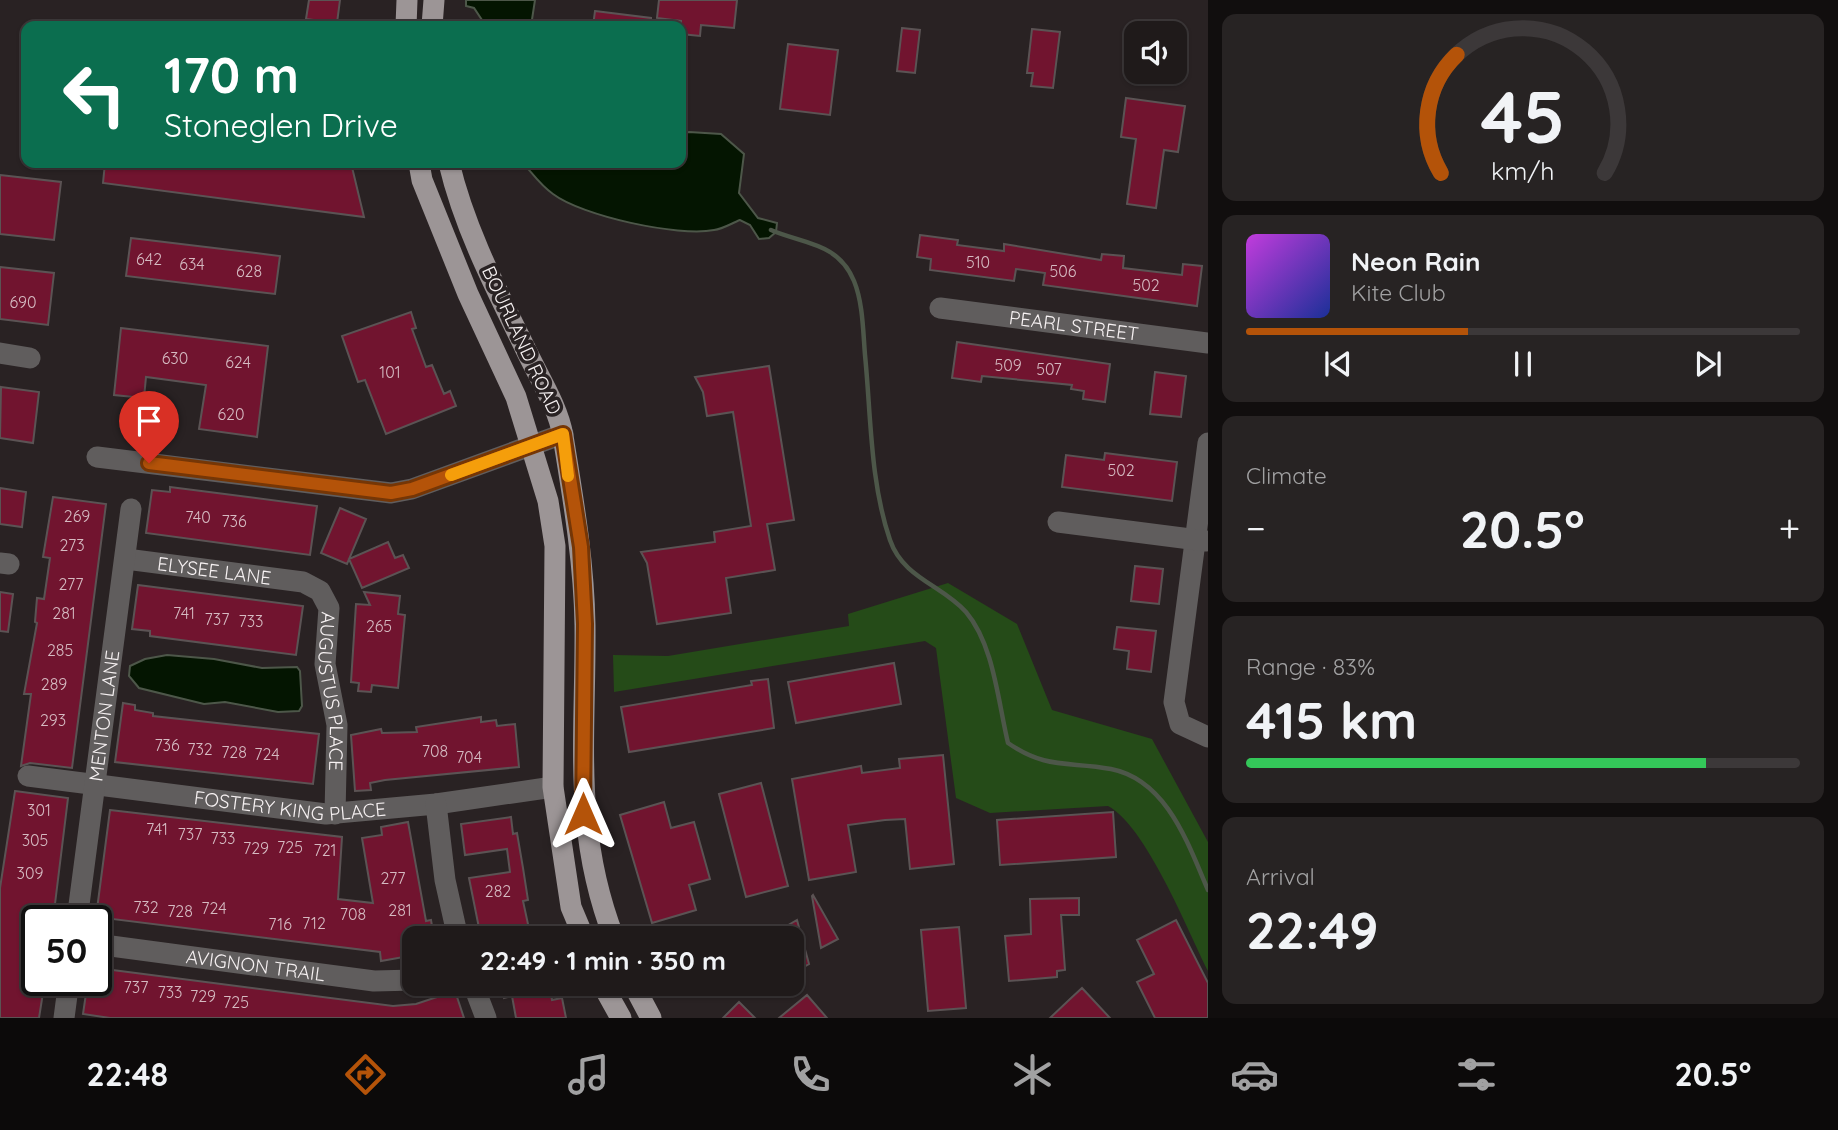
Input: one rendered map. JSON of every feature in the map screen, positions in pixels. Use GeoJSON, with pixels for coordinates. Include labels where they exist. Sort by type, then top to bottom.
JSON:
{"type":"FeatureCollection","features":[{"type":"Feature","properties":{"kind":"main road"},"geometry":{"type":"LineString","coordinates":[[406,21],[407,0]]}},
{"type":"Feature","properties":{"kind":"main road"},"geometry":{"type":"LineString","coordinates":[[433,21],[435,0]]}},
{"type":"Feature","properties":{"kind":"main road","name":"BOURLAND ROAD"},"geometry":{"type":"LineString","coordinates":[[420,168],[422,180],[468,294],[516,397],[548,501],[555,546],[553,787],[571,907],[579,926]]}},
{"type":"Feature","properties":{"kind":"main road","name":"BOURLAND ROAD"},"geometry":{"type":"LineString","coordinates":[[450,168],[453,183],[495,288],[545,390],[563,434],[581,547],[585,624],[583,814],[599,899],[609,926]]}},
{"type":"Feature","properties":{"kind":"main road"},"geometry":{"type":"LineString","coordinates":[[609,996],[621,1018]]}},
{"type":"Feature","properties":{"kind":"main road"},"geometry":{"type":"LineString","coordinates":[[639,996],[651,1018]]}},
{"type":"Feature","properties":{"kind":"street","name":"PEARL STREET"},"geometry":{"type":"LineString","coordinates":[[940,308],[1208,343]]}},
{"type":"Feature","properties":{"kind":"street"},"geometry":{"type":"LineString","coordinates":[[0,354],[30,358]]}},
{"type":"Feature","properties":{"kind":"street"},"geometry":{"type":"LineString","coordinates":[[97,457],[391,493],[563,434]]}},
{"type":"Feature","properties":{"kind":"street"},"geometry":{"type":"LineString","coordinates":[[1208,443],[1201,540],[1175,676],[1174,702],[1178,720],[1186,729],[1208,737]]}},
{"type":"Feature","properties":{"kind":"street","name":"MENTON LANE"},"geometry":{"type":"LineString","coordinates":[[79,905],[131,509]]}},
{"type":"Feature","properties":{"kind":"street"},"geometry":{"type":"LineString","coordinates":[[1058,522],[1201,540]]}},
{"type":"Feature","properties":{"kind":"street","name":"ELYSEE LANE"},"geometry":{"type":"LineString","coordinates":[[126,559],[303,582]]}},
{"type":"Feature","properties":{"kind":"street","name":"AUGUSTUS PLACE"},"geometry":{"type":"LineString","coordinates":[[303,582],[320,591],[329,608],[325,664],[337,725],[335,814]]}},
{"type":"Feature","properties":{"kind":"street","name":"FOSTERY KING PLACE"},"geometry":{"type":"LineString","coordinates":[[28,776],[335,814],[436,804],[553,787]]}},
{"type":"Feature","properties":{"kind":"street"},"geometry":{"type":"LineString","coordinates":[[436,804],[445,880],[455,926]]}},
{"type":"Feature","properties":{"kind":"street","name":"AVIGNON TRAIL"},"geometry":{"type":"LineString","coordinates":[[112,946],[373,981],[402,980]]}},
{"type":"Feature","properties":{"kind":"street"},"geometry":{"type":"LineString","coordinates":[[64,1018],[67,996]]}},
{"type":"Feature","properties":{"kind":"street"},"geometry":{"type":"LineString","coordinates":[[477,996],[486,1018]]}},
{"type":"Feature","properties":{"kind":"green space"},"geometry":{"type":"Polygon","coordinates":[[[948,583],[1017,624],[1052,710],[1152,739],[1208,842],[1208,971],[1151,856],[1122,817],[1108,806],[990,813],[956,798],[936,648],[925,641],[614,692],[613,655],[668,656],[849,626],[848,614],[948,583]]]}},
{"type":"Feature","properties":{"kind":"shaded area"},"geometry":{"type":"Polygon","coordinates":[[[466,0],[535,0],[532,21],[483,21],[474,8],[466,6],[466,0]]]}},
{"type":"Feature","properties":{"kind":"shaded area"},"geometry":{"type":"Polygon","coordinates":[[[686,133],[721,134],[744,154],[739,193],[758,218],[777,223],[776,232],[769,238],[759,239],[750,225],[740,220],[717,229],[698,231],[655,227],[607,217],[585,210],[553,194],[528,168],[686,168],[686,133]]]}},
{"type":"Feature","properties":{"kind":"shaded area"},"geometry":{"type":"Polygon","coordinates":[[[167,655],[214,659],[262,668],[297,667],[300,671],[302,706],[299,711],[278,712],[225,702],[204,704],[139,688],[129,676],[130,666],[145,659],[167,655]]]}},
{"type":"Feature","properties":{"kind":"building"},"geometry":{"type":"Polygon","coordinates":[[[309,0],[340,0],[337,21],[306,19],[309,0]]]}},
{"type":"Feature","properties":{"kind":"building"},"geometry":{"type":"Polygon","coordinates":[[[659,0],[737,0],[734,28],[701,25],[700,36],[686,35],[686,21],[657,18],[659,0]]]}},
{"type":"Feature","properties":{"kind":"building"},"geometry":{"type":"Polygon","coordinates":[[[595,11],[651,18],[651,21],[594,21],[595,11]]]}},
{"type":"Feature","properties":{"kind":"building"},"geometry":{"type":"Polygon","coordinates":[[[902,28],[920,30],[915,73],[897,71],[902,28]]]}},
{"type":"Feature","properties":{"kind":"building"},"geometry":{"type":"Polygon","coordinates":[[[1032,29],[1060,32],[1053,88],[1031,86],[1033,73],[1027,73],[1032,29]]]}},
{"type":"Feature","properties":{"kind":"building"},"geometry":{"type":"Polygon","coordinates":[[[788,44],[838,50],[830,115],[780,109],[788,44]]]}},
{"type":"Feature","properties":{"kind":"building"},"geometry":{"type":"Polygon","coordinates":[[[1126,98],[1185,106],[1178,152],[1164,150],[1156,208],[1127,204],[1136,139],[1121,137],[1126,98]]]}},
{"type":"Feature","properties":{"kind":"building"},"geometry":{"type":"Polygon","coordinates":[[[104,168],[352,168],[364,217],[103,183],[104,168]]]}},
{"type":"Feature","properties":{"kind":"building"},"geometry":{"type":"Polygon","coordinates":[[[0,175],[61,182],[54,240],[0,234],[0,175]]]}},
{"type":"Feature","properties":{"kind":"building"},"geometry":{"type":"Polygon","coordinates":[[[920,235],[958,240],[957,245],[1004,251],[1004,244],[1101,260],[1102,254],[1124,256],[1123,268],[1182,275],[1183,264],[1202,266],[1197,306],[1043,285],[1045,273],[1016,269],[1014,281],[930,270],[931,259],[917,257],[920,235]]]}},
{"type":"Feature","properties":{"kind":"building"},"geometry":{"type":"Polygon","coordinates":[[[131,238],[280,256],[275,294],[126,276],[131,238]]]}},
{"type":"Feature","properties":{"kind":"building"},"geometry":{"type":"Polygon","coordinates":[[[0,267],[54,273],[48,325],[0,319],[0,267]]]}},
{"type":"Feature","properties":{"kind":"building"},"geometry":{"type":"Polygon","coordinates":[[[411,312],[416,328],[412,329],[426,367],[432,365],[444,394],[450,391],[456,406],[386,434],[365,380],[358,382],[342,336],[411,312]]]}},
{"type":"Feature","properties":{"kind":"building"},"geometry":{"type":"Polygon","coordinates":[[[121,328],[268,346],[257,437],[199,429],[206,385],[146,377],[144,398],[114,395],[121,328]]]}},
{"type":"Feature","properties":{"kind":"building"},"geometry":{"type":"Polygon","coordinates":[[[957,342],[1110,364],[1105,402],[1083,399],[1084,391],[1071,389],[1072,385],[982,376],[981,382],[952,378],[957,342]]]}},
{"type":"Feature","properties":{"kind":"building"},"geometry":{"type":"Polygon","coordinates":[[[769,366],[794,520],[767,524],[775,570],[726,578],[731,613],[657,624],[647,563],[641,552],[715,542],[714,532],[751,526],[733,412],[707,416],[703,392],[695,377],[769,366]]]}},
{"type":"Feature","properties":{"kind":"building"},"geometry":{"type":"Polygon","coordinates":[[[1155,372],[1186,376],[1181,417],[1150,414],[1155,372]]]}},
{"type":"Feature","properties":{"kind":"building"},"geometry":{"type":"Polygon","coordinates":[[[1,387],[39,392],[33,443],[0,438],[1,387]]]}},
{"type":"Feature","properties":{"kind":"building"},"geometry":{"type":"Polygon","coordinates":[[[1105,453],[1177,462],[1172,501],[1062,487],[1066,455],[1104,460],[1105,453]]]}},
{"type":"Feature","properties":{"kind":"building"},"geometry":{"type":"Polygon","coordinates":[[[170,487],[317,506],[310,555],[146,533],[152,490],[170,492],[170,487]]]}},
{"type":"Feature","properties":{"kind":"building"},"geometry":{"type":"Polygon","coordinates":[[[0,488],[26,492],[22,527],[0,524],[0,488]]]}},
{"type":"Feature","properties":{"kind":"building"},"geometry":{"type":"Polygon","coordinates":[[[53,497],[106,504],[72,768],[30,763],[21,766],[31,694],[24,694],[37,623],[37,598],[44,599],[50,558],[43,557],[53,497]]]}},
{"type":"Feature","properties":{"kind":"building"},"geometry":{"type":"Polygon","coordinates":[[[340,508],[366,519],[347,564],[321,553],[340,508]]]}},
{"type":"Feature","properties":{"kind":"building"},"geometry":{"type":"Polygon","coordinates":[[[388,542],[395,558],[403,555],[409,568],[362,588],[349,559],[388,542]]]}},
{"type":"Feature","properties":{"kind":"building"},"geometry":{"type":"Polygon","coordinates":[[[1135,566],[1163,569],[1159,604],[1131,601],[1135,566]]]}},
{"type":"Feature","properties":{"kind":"building"},"geometry":{"type":"Polygon","coordinates":[[[138,585],[303,606],[296,655],[150,636],[150,631],[132,629],[138,585]]]}},
{"type":"Feature","properties":{"kind":"building"},"geometry":{"type":"Polygon","coordinates":[[[0,592],[13,594],[8,632],[0,631],[0,592]]]}},
{"type":"Feature","properties":{"kind":"building"},"geometry":{"type":"Polygon","coordinates":[[[364,592],[400,596],[398,614],[405,615],[398,688],[372,685],[371,692],[358,691],[359,683],[351,682],[356,604],[370,605],[364,592]]]}},
{"type":"Feature","properties":{"kind":"building"},"geometry":{"type":"Polygon","coordinates":[[[1117,627],[1156,631],[1151,672],[1127,669],[1129,651],[1114,649],[1117,627]]]}},
{"type":"Feature","properties":{"kind":"building"},"geometry":{"type":"Polygon","coordinates":[[[894,663],[901,704],[796,723],[788,682],[894,663]]]}},
{"type":"Feature","properties":{"kind":"building"},"geometry":{"type":"Polygon","coordinates":[[[768,679],[774,728],[629,752],[621,707],[752,685],[751,681],[768,679]]]}},
{"type":"Feature","properties":{"kind":"building"},"geometry":{"type":"Polygon","coordinates":[[[123,703],[135,705],[135,710],[153,713],[153,716],[319,734],[313,784],[115,762],[123,703]]]}},
{"type":"Feature","properties":{"kind":"building"},"geometry":{"type":"Polygon","coordinates":[[[481,717],[481,722],[496,720],[497,726],[515,724],[519,767],[385,780],[370,783],[371,790],[355,791],[351,735],[381,729],[382,733],[417,732],[416,727],[481,717]]]}},
{"type":"Feature","properties":{"kind":"building"},"geometry":{"type":"Polygon","coordinates":[[[943,755],[954,864],[910,869],[905,819],[885,820],[848,825],[856,872],[809,880],[792,779],[861,766],[862,773],[900,768],[899,759],[943,755]]]}},
{"type":"Feature","properties":{"kind":"building"},"geometry":{"type":"Polygon","coordinates":[[[761,783],[788,886],[746,897],[719,794],[761,783]]]}},
{"type":"Feature","properties":{"kind":"building"},"geometry":{"type":"Polygon","coordinates":[[[15,791],[68,798],[55,905],[21,905],[21,996],[42,996],[39,1018],[0,1018],[0,888],[15,791]]]}},
{"type":"Feature","properties":{"kind":"building"},"geometry":{"type":"Polygon","coordinates":[[[664,802],[671,828],[694,822],[710,879],[689,885],[696,910],[652,923],[620,815],[664,802]]]}},
{"type":"Feature","properties":{"kind":"building"},"geometry":{"type":"Polygon","coordinates":[[[110,810],[342,837],[338,899],[373,903],[362,838],[382,835],[381,827],[408,822],[426,921],[431,920],[432,926],[402,926],[402,957],[381,961],[380,952],[112,919],[112,905],[98,905],[110,810]]]}},
{"type":"Feature","properties":{"kind":"building"},"geometry":{"type":"Polygon","coordinates":[[[1113,812],[1116,857],[1000,865],[997,820],[1113,812]]]}},
{"type":"Feature","properties":{"kind":"building"},"geometry":{"type":"Polygon","coordinates":[[[511,817],[513,834],[517,833],[523,868],[528,900],[523,901],[528,926],[479,926],[469,878],[510,872],[507,849],[465,855],[461,824],[511,817]]]}},
{"type":"Feature","properties":{"kind":"building"},"geometry":{"type":"Polygon","coordinates":[[[812,896],[838,939],[821,948],[812,896]]]}},
{"type":"Feature","properties":{"kind":"building"},"geometry":{"type":"Polygon","coordinates":[[[1079,898],[1079,915],[1061,915],[1065,970],[1057,971],[1057,977],[1009,981],[1005,936],[1031,934],[1030,899],[1079,898]]]}},
{"type":"Feature","properties":{"kind":"building"},"geometry":{"type":"Polygon","coordinates":[[[797,920],[799,926],[787,926],[797,920]]]}},
{"type":"Feature","properties":{"kind":"building"},"geometry":{"type":"Polygon","coordinates":[[[1176,920],[1208,983],[1208,1018],[1155,1018],[1137,982],[1154,974],[1137,940],[1176,920]]]}},
{"type":"Feature","properties":{"kind":"building"},"geometry":{"type":"Polygon","coordinates":[[[959,927],[966,1008],[928,1011],[921,930],[959,927]]]}},
{"type":"Feature","properties":{"kind":"building"},"geometry":{"type":"Polygon","coordinates":[[[804,946],[809,964],[804,967],[804,946]]]}},
{"type":"Feature","properties":{"kind":"building"},"geometry":{"type":"Polygon","coordinates":[[[112,970],[393,1006],[416,1004],[440,996],[457,996],[464,1018],[110,1018],[83,1014],[86,996],[112,996],[112,970]]]}},
{"type":"Feature","properties":{"kind":"building"},"geometry":{"type":"Polygon","coordinates":[[[1082,988],[1110,1018],[1050,1018],[1069,1000],[1082,988]]]}},
{"type":"Feature","properties":{"kind":"building"},"geometry":{"type":"Polygon","coordinates":[[[807,995],[827,1018],[779,1018],[807,995]]]}},
{"type":"Feature","properties":{"kind":"building"},"geometry":{"type":"Polygon","coordinates":[[[512,996],[551,996],[552,1000],[562,998],[566,1018],[516,1018],[512,996]]]}},
{"type":"Feature","properties":{"kind":"building"},"geometry":{"type":"Polygon","coordinates":[[[739,1002],[755,1018],[723,1018],[739,1002]]]}},
{"type":"Feature","properties":{"kind":"waterway"},"geometry":{"type":"LineString","coordinates":[[771,230],[829,251],[847,268],[854,281],[862,317],[878,495],[890,540],[904,563],[956,603],[975,625],[989,657],[1008,743],[1022,752],[1047,761],[1111,769],[1130,775],[1147,786],[1173,816],[1208,890]]}},
{"type":"Feature","properties":{"kind":"slow traffic"},"geometry":{"type":"LineString","coordinates":[[451,475],[563,434],[568,476]]}},
{"type":"Feature","properties":{"kind":"route"},"geometry":{"type":"LineString","coordinates":[[149,463],[391,493],[412,489],[563,434],[581,547],[585,624],[583,814]]}}]}
